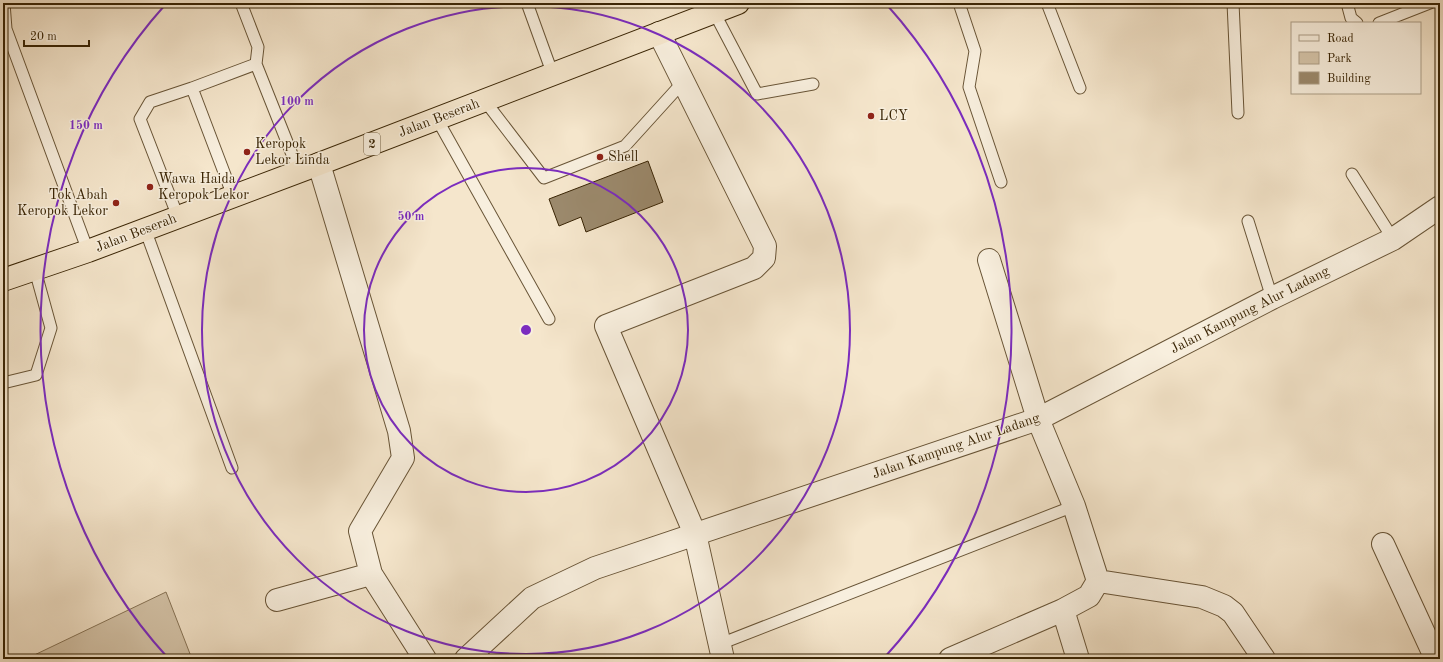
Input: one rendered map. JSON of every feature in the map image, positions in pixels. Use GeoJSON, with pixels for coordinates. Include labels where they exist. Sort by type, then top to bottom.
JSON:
{"type":"FeatureCollection","features":[{"type":"Feature","properties":{"kind":"highway","name":"Jalan Beserah"},"geometry":{"type":"LineString","coordinates":[[3,280],[88,251],[299,172],[738,3]]}},
{"type":"Feature","properties":{"kind":"street"},"geometry":{"type":"LineString","coordinates":[[659,33],[765,246],[764,258],[754,268],[606,326],[695,534],[722,652]]}},
{"type":"Feature","properties":{"kind":"street"},"geometry":{"type":"LineString","coordinates":[[319,164],[399,431],[402,458],[360,531],[371,574],[425,659]]}},
{"type":"Feature","properties":{"kind":"street","name":"Jalan Kampung Alur Ladang"},"geometry":{"type":"LineString","coordinates":[[466,659],[532,598],[594,568],[1038,420],[1272,298],[1392,239],[1440,207]]}},
{"type":"Feature","properties":{"kind":"street"},"geometry":{"type":"LineString","coordinates":[[950,659],[1063,610],[1089,596],[1098,581],[1074,506],[1038,420],[989,260]]}},
{"type":"Feature","properties":{"kind":"street"},"geometry":{"type":"LineString","coordinates":[[1383,544],[1436,659]]}},
{"type":"Feature","properties":{"kind":"street"},"geometry":{"type":"LineString","coordinates":[[277,600],[371,574]]}},
{"type":"Feature","properties":{"kind":"street"},"geometry":{"type":"LineString","coordinates":[[1098,581],[1202,597],[1224,606],[1233,613],[1264,659]]}},
{"type":"Feature","properties":{"kind":"street"},"geometry":{"type":"LineString","coordinates":[[1063,610],[1078,659]]}},
{"type":"Feature","properties":{"kind":"lane"},"geometry":{"type":"LineString","coordinates":[[4,3],[6,29],[88,251]]}},
{"type":"Feature","properties":{"kind":"lane"},"geometry":{"type":"LineString","coordinates":[[241,3],[258,47],[256,64],[299,172]]}},
{"type":"Feature","properties":{"kind":"lane"},"geometry":{"type":"LineString","coordinates":[[527,3],[552,75]]}},
{"type":"Feature","properties":{"kind":"lane"},"geometry":{"type":"LineString","coordinates":[[959,3],[975,51],[969,87],[1001,182]]}},
{"type":"Feature","properties":{"kind":"lane"},"geometry":{"type":"LineString","coordinates":[[1047,3],[1080,88]]}},
{"type":"Feature","properties":{"kind":"lane"},"geometry":{"type":"LineString","coordinates":[[1233,3],[1238,113]]}},
{"type":"Feature","properties":{"kind":"lane"},"geometry":{"type":"LineString","coordinates":[[1347,3],[1351,18],[1356,22]]}},
{"type":"Feature","properties":{"kind":"lane"},"geometry":{"type":"LineString","coordinates":[[1382,22],[1430,3]]}},
{"type":"Feature","properties":{"kind":"lane"},"geometry":{"type":"LineString","coordinates":[[714,12],[757,94],[814,84]]}},
{"type":"Feature","properties":{"kind":"lane"},"geometry":{"type":"LineString","coordinates":[[178,217],[140,119],[150,102],[256,64]]}},
{"type":"Feature","properties":{"kind":"lane"},"geometry":{"type":"LineString","coordinates":[[485,101],[544,178],[625,146],[683,82]]}},
{"type":"Feature","properties":{"kind":"lane"},"geometry":{"type":"LineString","coordinates":[[192,88],[233,196]]}},
{"type":"Feature","properties":{"kind":"lane"},"geometry":{"type":"LineString","coordinates":[[437,119],[549,319]]}},
{"type":"Feature","properties":{"kind":"lane"},"geometry":{"type":"LineString","coordinates":[[1352,174],[1392,239]]}},
{"type":"Feature","properties":{"kind":"lane"},"geometry":{"type":"LineString","coordinates":[[1248,221],[1272,298]]}},
{"type":"Feature","properties":{"kind":"lane"},"geometry":{"type":"LineString","coordinates":[[145,229],[232,468]]}},
{"type":"Feature","properties":{"kind":"lane"},"geometry":{"type":"LineString","coordinates":[[3,383],[36,375],[51,328],[35,270]]}},
{"type":"Feature","properties":{"kind":"lane"},"geometry":{"type":"LineString","coordinates":[[722,652],[1074,506]]}},
{"type":"Feature","properties":{"kind":"green space"},"geometry":{"type":"Polygon","coordinates":[[[166,592],[192,659],[26,659],[166,592]]]}},
{"type":"Feature","properties":{"kind":"building"},"geometry":{"type":"Polygon","coordinates":[[[648,161],[663,202],[586,232],[581,217],[559,226],[549,199],[648,161]]]}},
{"type":"Feature","properties":{"kind":"place","name":"LCY"},"geometry":{"type":"Point","coordinates":[871,116]}},
{"type":"Feature","properties":{"kind":"place","name":"Keropok Lekor Linda"},"geometry":{"type":"Point","coordinates":[247,152]}},
{"type":"Feature","properties":{"kind":"place","name":"Shell"},"geometry":{"type":"Point","coordinates":[600,157]}},
{"type":"Feature","properties":{"kind":"place","name":"Wawa Haida Keropok Lekor"},"geometry":{"type":"Point","coordinates":[150,187]}},
{"type":"Feature","properties":{"kind":"place","name":"Tok Abah Keropok Lekor"},"geometry":{"type":"Point","coordinates":[116,203]}}]}
